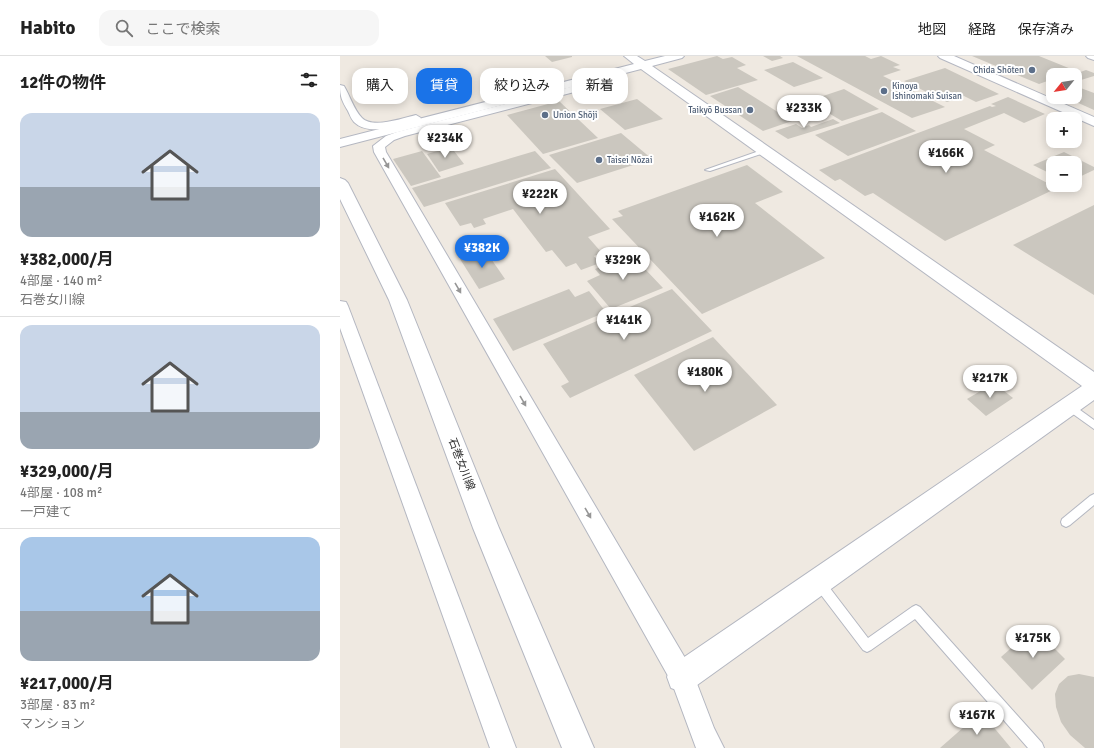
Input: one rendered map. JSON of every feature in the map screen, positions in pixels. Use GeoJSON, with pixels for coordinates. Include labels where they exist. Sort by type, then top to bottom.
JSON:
{"type":"FeatureCollection","features":[{"type":"Feature","properties":{"kind":"street"},"geometry":{"type":"LineString","coordinates":[[622,68],[633,64],[678,56]]}},
{"type":"Feature","properties":{"kind":"street"},"geometry":{"type":"LineString","coordinates":[[944,56],[1094,122]]}},
{"type":"Feature","properties":{"kind":"street"},"geometry":{"type":"LineString","coordinates":[[633,64],[765,151],[1094,383]]}},
{"type":"Feature","properties":{"kind":"street"},"geometry":{"type":"LineString","coordinates":[[633,64],[578,88],[401,134],[390,138],[379,146],[380,152],[682,677],[704,736],[711,748]]}},
{"type":"Feature","properties":{"kind":"street"},"geometry":{"type":"LineString","coordinates":[[340,88],[358,120],[362,124],[381,126],[572,78]]}},
{"type":"Feature","properties":{"kind":"street"},"geometry":{"type":"LineString","coordinates":[[340,143],[572,83]]}},
{"type":"Feature","properties":{"kind":"street","name":"石巻女川線"},"geometry":{"type":"LineString","coordinates":[[340,184],[398,300],[486,528],[578,748]]}},
{"type":"Feature","properties":{"kind":"street"},"geometry":{"type":"LineString","coordinates":[[340,306],[503,748]]}},
{"type":"Feature","properties":{"kind":"street"},"geometry":{"type":"LineString","coordinates":[[682,677],[1094,389]]}},
{"type":"Feature","properties":{"kind":"lane"},"geometry":{"type":"LineString","coordinates":[[708,170],[765,151]]}},
{"type":"Feature","properties":{"kind":"lane"},"geometry":{"type":"LineString","coordinates":[[1069,406],[1094,425]]}},
{"type":"Feature","properties":{"kind":"lane"},"geometry":{"type":"LineString","coordinates":[[1066,522],[1094,499]]}},
{"type":"Feature","properties":{"kind":"lane"},"geometry":{"type":"LineString","coordinates":[[818,582],[867,646],[916,611],[1037,748]]}},
{"type":"Feature","properties":{"kind":"building"},"geometry":{"type":"Polygon","coordinates":[[[545,56],[572,56],[572,57],[552,62],[545,56]]]}},
{"type":"Feature","properties":{"kind":"building"},"geometry":{"type":"Polygon","coordinates":[[[717,56],[723,59],[732,57],[746,65],[737,68],[758,80],[706,95],[668,69],[717,56]]]}},
{"type":"Feature","properties":{"kind":"building"},"geometry":{"type":"Polygon","coordinates":[[[763,56],[780,56],[783,58],[772,61],[763,56]]]}},
{"type":"Feature","properties":{"kind":"building"},"geometry":{"type":"Polygon","coordinates":[[[797,56],[865,56],[871,59],[881,56],[900,65],[893,67],[901,70],[883,76],[945,107],[912,118],[797,56]]]}},
{"type":"Feature","properties":{"kind":"building"},"geometry":{"type":"Polygon","coordinates":[[[972,56],[1039,56],[1069,68],[1046,68],[1046,82],[1039,84],[972,56]]]}},
{"type":"Feature","properties":{"kind":"building"},"geometry":{"type":"Polygon","coordinates":[[[793,62],[823,78],[794,87],[764,70],[793,62]]]}},
{"type":"Feature","properties":{"kind":"building"},"geometry":{"type":"Polygon","coordinates":[[[945,68],[999,94],[976,102],[964,96],[947,102],[904,81],[945,68]]]}},
{"type":"Feature","properties":{"kind":"building"},"geometry":{"type":"Polygon","coordinates":[[[1086,70],[1094,73],[1094,76],[1082,80],[1082,71],[1086,70]]]}},
{"type":"Feature","properties":{"kind":"building"},"geometry":{"type":"Polygon","coordinates":[[[738,87],[792,121],[763,131],[710,96],[738,87]]]}},
{"type":"Feature","properties":{"kind":"building"},"geometry":{"type":"Polygon","coordinates":[[[1082,88],[1094,93],[1094,110],[1081,104],[1082,104],[1082,88]]]}},
{"type":"Feature","properties":{"kind":"building"},"geometry":{"type":"Polygon","coordinates":[[[844,89],[879,109],[842,121],[808,101],[844,89]]]}},
{"type":"Feature","properties":{"kind":"building"},"geometry":{"type":"Polygon","coordinates":[[[1008,97],[1045,114],[1024,123],[1004,113],[964,129],[995,145],[984,150],[1046,182],[1046,192],[1049,192],[945,241],[873,193],[865,196],[840,179],[835,181],[819,170],[990,106],[996,106],[991,104],[1008,97]]]}},
{"type":"Feature","properties":{"kind":"building"},"geometry":{"type":"Polygon","coordinates":[[[637,99],[663,119],[625,130],[600,109],[618,104],[628,104],[628,101],[637,99]]]}},
{"type":"Feature","properties":{"kind":"building"},"geometry":{"type":"Polygon","coordinates":[[[548,104],[562,104],[598,138],[543,154],[507,115],[548,104]]]}},
{"type":"Feature","properties":{"kind":"building"},"geometry":{"type":"Polygon","coordinates":[[[882,112],[916,131],[848,156],[815,135],[882,112]]]}},
{"type":"Feature","properties":{"kind":"building"},"geometry":{"type":"Polygon","coordinates":[[[833,119],[840,123],[788,139],[775,131],[796,124],[802,128],[809,125],[811,127],[833,119]]]}},
{"type":"Feature","properties":{"kind":"building"},"geometry":{"type":"Polygon","coordinates":[[[621,133],[652,159],[577,183],[549,155],[621,133]]]}},
{"type":"Feature","properties":{"kind":"building"},"geometry":{"type":"Polygon","coordinates":[[[451,147],[464,164],[439,172],[427,154],[451,147]]]}},
{"type":"Feature","properties":{"kind":"building"},"geometry":{"type":"Polygon","coordinates":[[[422,151],[441,177],[411,186],[393,159],[422,151]]]}},
{"type":"Feature","properties":{"kind":"building"},"geometry":{"type":"Polygon","coordinates":[[[535,151],[551,168],[424,207],[412,188],[535,151]]]}},
{"type":"Feature","properties":{"kind":"building"},"geometry":{"type":"Polygon","coordinates":[[[1064,152],[1072,156],[1054,156],[1064,152]]]}},
{"type":"Feature","properties":{"kind":"building"},"geometry":{"type":"Polygon","coordinates":[[[1046,160],[1046,172],[1033,165],[1046,160]]]}},
{"type":"Feature","properties":{"kind":"building"},"geometry":{"type":"Polygon","coordinates":[[[1082,161],[1094,167],[1094,170],[1082,176],[1082,161]]]}},
{"type":"Feature","properties":{"kind":"building"},"geometry":{"type":"Polygon","coordinates":[[[747,165],[783,192],[755,203],[825,258],[702,314],[612,219],[623,216],[618,211],[747,165]]]}},
{"type":"Feature","properties":{"kind":"building"},"geometry":{"type":"Polygon","coordinates":[[[555,169],[610,229],[588,237],[602,253],[594,256],[600,263],[581,270],[576,263],[566,267],[552,250],[546,252],[513,209],[483,219],[486,224],[474,228],[471,223],[460,226],[445,203],[555,169]]]}},
{"type":"Feature","properties":{"kind":"building"},"geometry":{"type":"Polygon","coordinates":[[[1094,205],[1094,295],[1013,245],[1094,205]]]}},
{"type":"Feature","properties":{"kind":"building"},"geometry":{"type":"Polygon","coordinates":[[[485,250],[505,279],[479,289],[460,259],[485,250]]]}},
{"type":"Feature","properties":{"kind":"building"},"geometry":{"type":"Polygon","coordinates":[[[628,251],[663,288],[611,309],[587,281],[600,275],[595,269],[610,263],[606,259],[628,251]]]}},
{"type":"Feature","properties":{"kind":"building"},"geometry":{"type":"Polygon","coordinates":[[[569,289],[575,297],[589,291],[606,312],[513,351],[493,319],[569,289]]]}},
{"type":"Feature","properties":{"kind":"building"},"geometry":{"type":"Polygon","coordinates":[[[672,289],[712,331],[570,398],[561,386],[569,382],[543,344],[672,289]]]}},
{"type":"Feature","properties":{"kind":"building"},"geometry":{"type":"Polygon","coordinates":[[[713,337],[777,405],[694,451],[634,375],[713,337]]]}},
{"type":"Feature","properties":{"kind":"building"},"geometry":{"type":"Polygon","coordinates":[[[994,383],[1013,398],[986,416],[967,399],[994,383]]]}},
{"type":"Feature","properties":{"kind":"building"},"geometry":{"type":"Polygon","coordinates":[[[1034,628],[1065,659],[1032,690],[1001,657],[1034,628]]]}},
{"type":"Feature","properties":{"kind":"building"},"geometry":{"type":"Polygon","coordinates":[[[1079,674],[1094,677],[1094,748],[1085,748],[1070,735],[1061,722],[1056,707],[1055,694],[1059,684],[1068,676],[1079,674]]]}},
{"type":"Feature","properties":{"kind":"building"},"geometry":{"type":"Polygon","coordinates":[[[981,712],[1011,748],[940,748],[981,712]]]}},
{"type":"Feature","properties":{"kind":"place","name":"Chida Shōten"},"geometry":{"type":"Point","coordinates":[1032,70]}},
{"type":"Feature","properties":{"kind":"place","name":"Kinoya Ishinomaki Suisan"},"geometry":{"type":"Point","coordinates":[884,91]}},
{"type":"Feature","properties":{"kind":"place","name":"Taikyō Bussan"},"geometry":{"type":"Point","coordinates":[750,110]}},
{"type":"Feature","properties":{"kind":"place","name":"Union Shōji"},"geometry":{"type":"Point","coordinates":[545,115]}},
{"type":"Feature","properties":{"kind":"place","name":"Taisei Nōzai"},"geometry":{"type":"Point","coordinates":[599,160]}}]}
